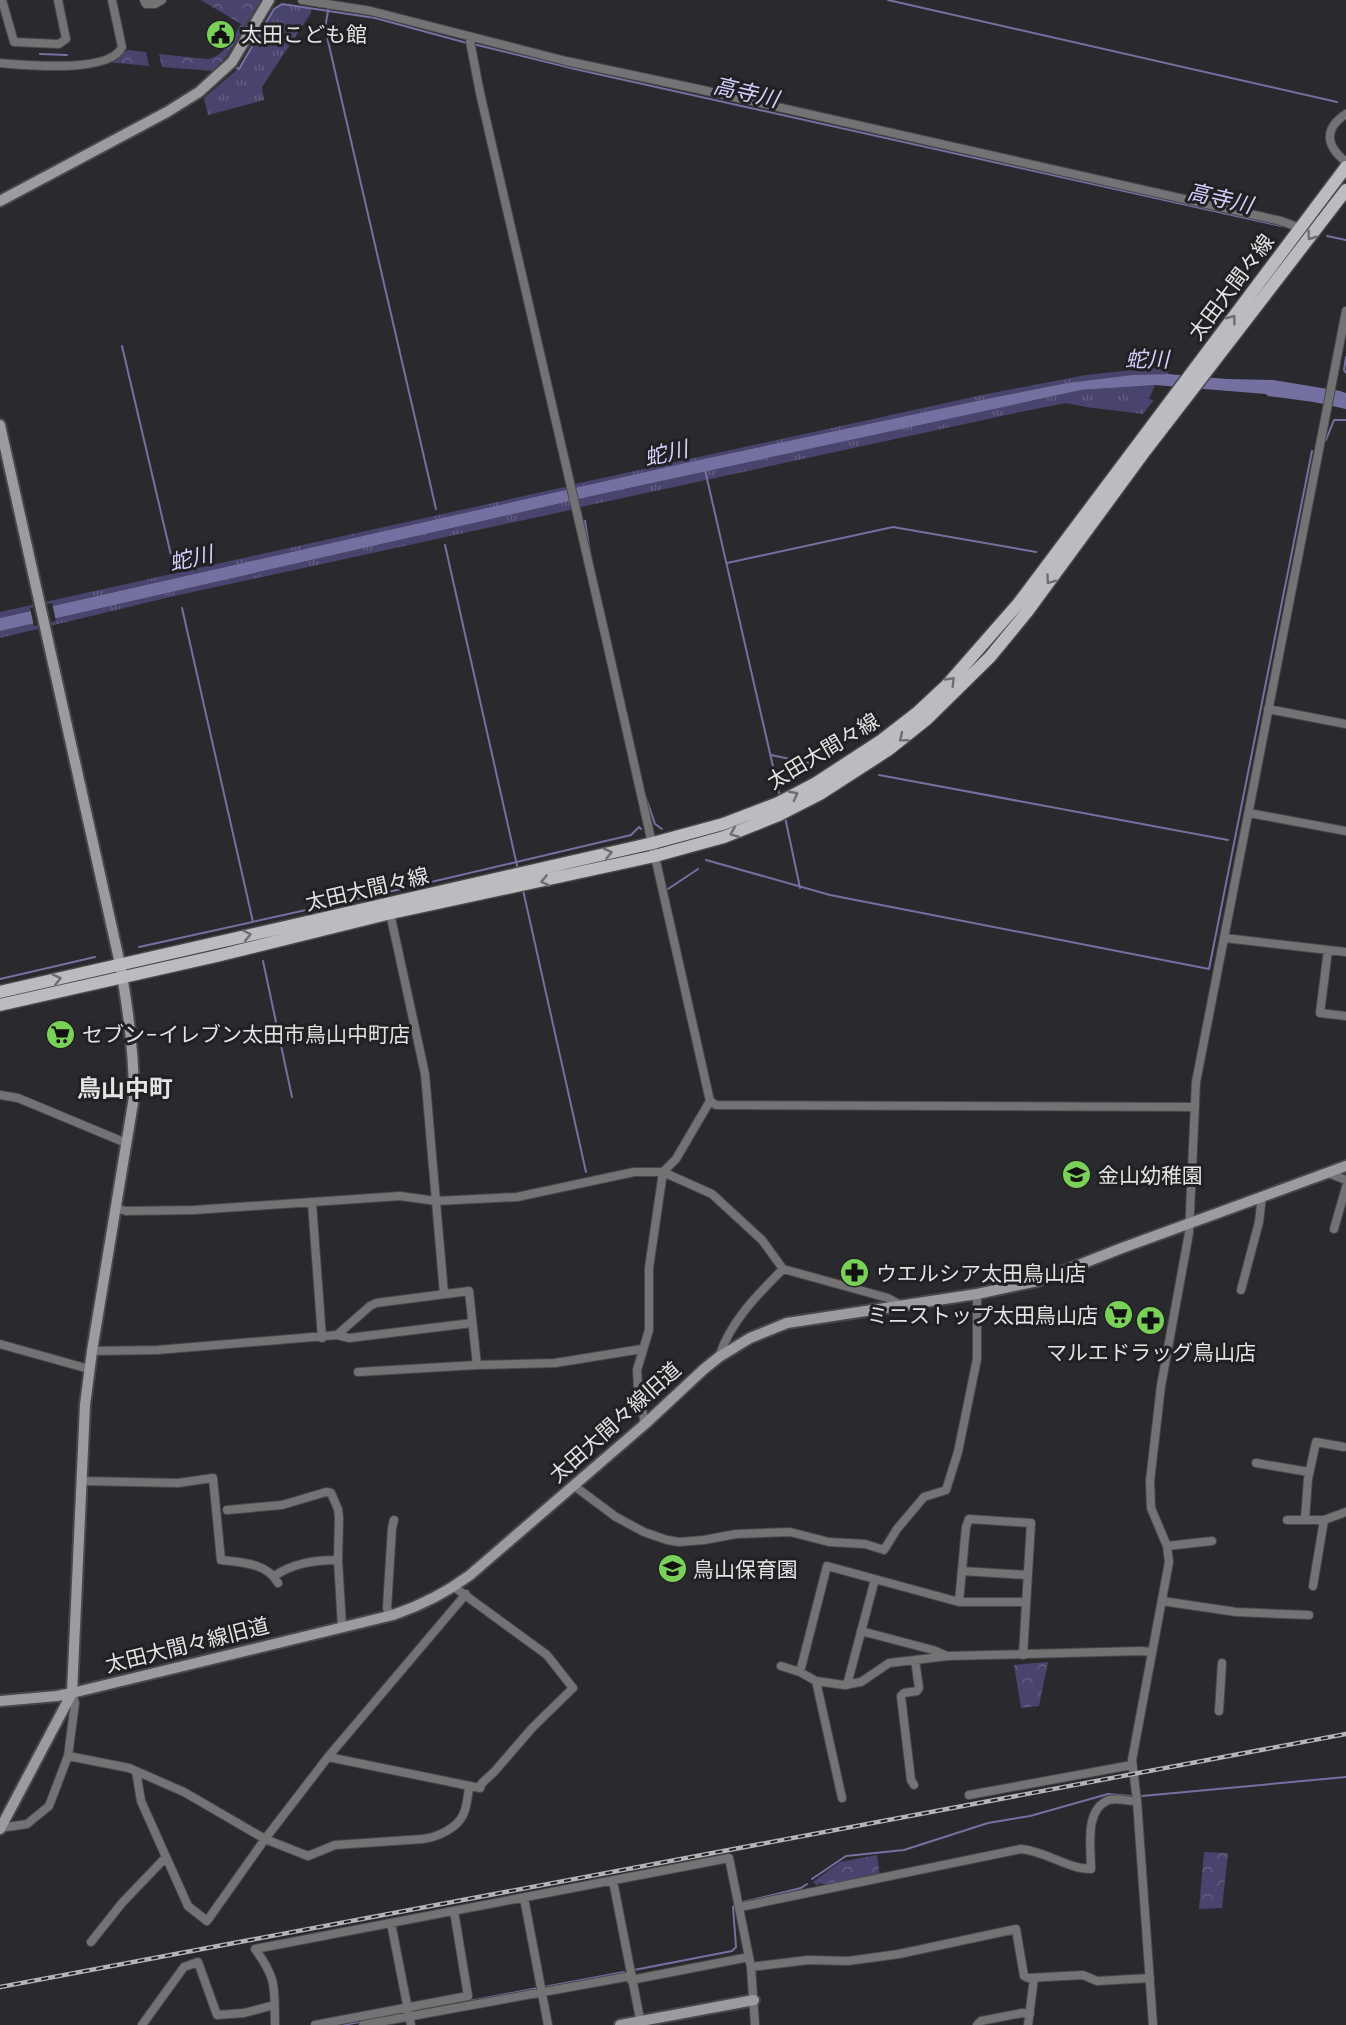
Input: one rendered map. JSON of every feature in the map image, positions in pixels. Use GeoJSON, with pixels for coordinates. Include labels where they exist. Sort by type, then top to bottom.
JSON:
{"type":"FeatureCollection","features":[{"type":"Feature","properties":{"kind":"main road","name":"太田大間々線"},"geometry":{"type":"LineString","coordinates":[[0,992],[653,843],[723,824],[778,803],[848,763],[918,712],[974,656],[1018,604],[1346,167]]}},
{"type":"Feature","properties":{"kind":"main road","name":"太田大間々線"},"geometry":{"type":"LineString","coordinates":[[0,1005],[390,913],[655,856],[724,837],[779,815],[853,774],[927,719],[990,657],[1020,621],[1185,399],[1346,190]]}},
{"type":"Feature","properties":{"kind":"street"},"geometry":{"type":"LineString","coordinates":[[2,0],[16,44],[59,44],[66,39],[58,0]]}},
{"type":"Feature","properties":{"kind":"street"},"geometry":{"type":"LineString","coordinates":[[0,63],[46,67],[69,66],[97,61],[118,53],[122,46],[112,0]]}},
{"type":"Feature","properties":{"kind":"street"},"geometry":{"type":"LineString","coordinates":[[144,0],[150,5],[162,0]]}},
{"type":"Feature","properties":{"kind":"street"},"geometry":{"type":"LineString","coordinates":[[0,201],[168,112],[199,92],[231,62],[269,0]]}},
{"type":"Feature","properties":{"kind":"street"},"geometry":{"type":"LineString","coordinates":[[302,0],[371,11],[566,61],[709,91],[1281,221],[1300,228]]}},
{"type":"Feature","properties":{"kind":"street"},"geometry":{"type":"LineString","coordinates":[[469,36],[482,104],[653,843],[710,1101],[676,1159],[663,1172],[649,1268],[649,1330],[637,1370],[645,1424]]}},
{"type":"Feature","properties":{"kind":"street"},"geometry":{"type":"LineString","coordinates":[[1346,114],[1332,127],[1329,137],[1331,147],[1346,162]]}},
{"type":"Feature","properties":{"kind":"street"},"geometry":{"type":"LineString","coordinates":[[1153,2025],[1137,1801],[1132,1765],[1169,1562],[1167,1546],[1151,1508],[1150,1481],[1161,1386],[1190,1224],[1196,1082],[1346,311]]}},
{"type":"Feature","properties":{"kind":"street"},"geometry":{"type":"LineString","coordinates":[[0,424],[123,977],[134,1065],[134,1097],[89,1369],[83,1428],[83,1481],[72,1693],[75,1703],[68,1756],[49,1806],[27,1824],[0,1828]]}},
{"type":"Feature","properties":{"kind":"street"},"geometry":{"type":"LineString","coordinates":[[1269,709],[1346,724]]}},
{"type":"Feature","properties":{"kind":"street"},"geometry":{"type":"LineString","coordinates":[[1249,813],[1346,831]]}},
{"type":"Feature","properties":{"kind":"street"},"geometry":{"type":"LineString","coordinates":[[390,913],[425,1074],[444,1294]]}},
{"type":"Feature","properties":{"kind":"street"},"geometry":{"type":"LineString","coordinates":[[1225,938],[1346,952]]}},
{"type":"Feature","properties":{"kind":"street"},"geometry":{"type":"LineString","coordinates":[[1328,950],[1320,1013],[1346,1016]]}},
{"type":"Feature","properties":{"kind":"street"},"geometry":{"type":"LineString","coordinates":[[0,1095],[18,1098],[126,1143]]}},
{"type":"Feature","properties":{"kind":"street"},"geometry":{"type":"LineString","coordinates":[[710,1101],[716,1105],[1195,1107]]}},
{"type":"Feature","properties":{"kind":"street","name":"太田大間々線旧道"},"geometry":{"type":"LineString","coordinates":[[0,1701],[72,1693],[390,1616],[422,1604],[454,1587],[478,1569],[719,1357],[750,1338],[787,1323],[978,1294],[1038,1281],[1346,1166]]}},
{"type":"Feature","properties":{"kind":"street"},"geometry":{"type":"LineString","coordinates":[[115,1209],[126,1211],[194,1210],[400,1196],[436,1201],[517,1197],[634,1172],[663,1172],[712,1194],[762,1240],[783,1269],[888,1298],[900,1305]]}},
{"type":"Feature","properties":{"kind":"street"},"geometry":{"type":"LineString","coordinates":[[1328,1173],[1346,1180]]}},
{"type":"Feature","properties":{"kind":"street"},"geometry":{"type":"LineString","coordinates":[[1334,1229],[1346,1187]]}},
{"type":"Feature","properties":{"kind":"street"},"geometry":{"type":"LineString","coordinates":[[1241,1290],[1259,1222],[1262,1196]]}},
{"type":"Feature","properties":{"kind":"street"},"geometry":{"type":"LineString","coordinates":[[312,1203],[322,1338]]}},
{"type":"Feature","properties":{"kind":"street"},"geometry":{"type":"LineString","coordinates":[[719,1357],[724,1340],[746,1309],[758,1293],[783,1269]]}},
{"type":"Feature","properties":{"kind":"street"},"geometry":{"type":"LineString","coordinates":[[337,1335],[376,1303],[469,1292],[477,1365]]}},
{"type":"Feature","properties":{"kind":"street"},"geometry":{"type":"LineString","coordinates":[[573,1485],[616,1517],[644,1532],[667,1540],[680,1542],[736,1534],[790,1532],[829,1542],[865,1544],[884,1550],[897,1529],[924,1497],[946,1490],[958,1452],[977,1359],[978,1294]]}},
{"type":"Feature","properties":{"kind":"street"},"geometry":{"type":"LineString","coordinates":[[92,1351],[157,1350],[337,1335],[349,1338],[472,1323]]}},
{"type":"Feature","properties":{"kind":"street"},"geometry":{"type":"LineString","coordinates":[[0,1344],[89,1369]]}},
{"type":"Feature","properties":{"kind":"street"},"geometry":{"type":"LineString","coordinates":[[358,1372],[555,1363],[642,1349]]}},
{"type":"Feature","properties":{"kind":"street"},"geometry":{"type":"LineString","coordinates":[[1305,1519],[1316,1442],[1344,1447]]}},
{"type":"Feature","properties":{"kind":"street"},"geometry":{"type":"LineString","coordinates":[[1256,1463],[1310,1472]]}},
{"type":"Feature","properties":{"kind":"street"},"geometry":{"type":"LineString","coordinates":[[83,1481],[178,1483],[213,1478],[221,1560],[248,1562],[276,1580],[285,1570],[307,1563],[338,1560]]}},
{"type":"Feature","properties":{"kind":"street"},"geometry":{"type":"LineString","coordinates":[[227,1510],[282,1505],[331,1492],[338,1509],[342,1627]]}},
{"type":"Feature","properties":{"kind":"street"},"geometry":{"type":"LineString","coordinates":[[1287,1520],[1324,1520],[1346,1512]]}},
{"type":"Feature","properties":{"kind":"street"},"geometry":{"type":"LineString","coordinates":[[959,1602],[966,1527],[969,1519],[1031,1522],[1023,1655]]}},
{"type":"Feature","properties":{"kind":"street"},"geometry":{"type":"LineString","coordinates":[[390,1616],[387,1608],[394,1520]]}},
{"type":"Feature","properties":{"kind":"street"},"geometry":{"type":"LineString","coordinates":[[1313,1586],[1324,1520]]}},
{"type":"Feature","properties":{"kind":"street"},"geometry":{"type":"LineString","coordinates":[[1167,1546],[1212,1541]]}},
{"type":"Feature","properties":{"kind":"street"},"geometry":{"type":"LineString","coordinates":[[800,1672],[827,1566],[959,1602],[1026,1602]]}},
{"type":"Feature","properties":{"kind":"street"},"geometry":{"type":"LineString","coordinates":[[962,1571],[1028,1575]]}},
{"type":"Feature","properties":{"kind":"street"},"geometry":{"type":"LineString","coordinates":[[847,1685],[875,1579]]}},
{"type":"Feature","properties":{"kind":"street"},"geometry":{"type":"LineString","coordinates":[[328,1757],[480,1788],[533,1727],[573,1688],[546,1655],[454,1587]]}},
{"type":"Feature","properties":{"kind":"street"},"geometry":{"type":"LineString","coordinates":[[136,1771],[141,1800],[188,1906],[207,1921],[265,1839],[328,1757],[466,1594]]}},
{"type":"Feature","properties":{"kind":"street"},"geometry":{"type":"LineString","coordinates":[[1162,1601],[1236,1612],[1309,1615]]}},
{"type":"Feature","properties":{"kind":"street"},"geometry":{"type":"LineString","coordinates":[[861,1631],[948,1656]]}},
{"type":"Feature","properties":{"kind":"street"},"geometry":{"type":"LineString","coordinates":[[781,1666],[800,1672],[816,1681],[847,1685],[861,1682],[889,1663],[948,1656],[1152,1652]]}},
{"type":"Feature","properties":{"kind":"street"},"geometry":{"type":"LineString","coordinates":[[914,1785],[911,1780],[901,1696],[904,1693],[917,1691],[919,1688],[915,1660]]}},
{"type":"Feature","properties":{"kind":"street"},"geometry":{"type":"LineString","coordinates":[[1219,1711],[1222,1663]]}},
{"type":"Feature","properties":{"kind":"street"},"geometry":{"type":"LineString","coordinates":[[816,1681],[842,1798]]}},
{"type":"Feature","properties":{"kind":"street"},"geometry":{"type":"LineString","coordinates":[[0,1828],[72,1693]]}},
{"type":"Feature","properties":{"kind":"street"},"geometry":{"type":"LineString","coordinates":[[68,1756],[93,1759],[136,1771],[192,1797],[265,1839],[311,1856],[335,1845],[429,1838],[445,1831],[461,1819],[469,1786]]}},
{"type":"Feature","properties":{"kind":"street"},"geometry":{"type":"LineString","coordinates":[[969,1795],[1132,1765]]}},
{"type":"Feature","properties":{"kind":"street"},"geometry":{"type":"LineString","coordinates":[[740,1907],[1021,1849],[1044,1853],[1075,1866],[1091,1869],[1091,1826],[1094,1815],[1103,1804],[1112,1799],[1137,1801]]}},
{"type":"Feature","properties":{"kind":"street"},"geometry":{"type":"LineString","coordinates":[[91,1942],[122,1903],[166,1857]]}},
{"type":"Feature","properties":{"kind":"street"},"geometry":{"type":"LineString","coordinates":[[275,2025],[273,1976],[255,1949],[729,1858],[752,1967],[755,2025]]}},
{"type":"Feature","properties":{"kind":"street"},"geometry":{"type":"LineString","coordinates":[[613,1881],[641,2023]]}},
{"type":"Feature","properties":{"kind":"street"},"geometry":{"type":"LineString","coordinates":[[524,1898],[548,2025]]}},
{"type":"Feature","properties":{"kind":"street"},"geometry":{"type":"LineString","coordinates":[[315,2025],[468,1996],[454,1911]]}},
{"type":"Feature","properties":{"kind":"street"},"geometry":{"type":"LineString","coordinates":[[392,1923],[411,2025]]}},
{"type":"Feature","properties":{"kind":"street"},"geometry":{"type":"LineString","coordinates":[[752,1967],[808,1960],[848,1961],[899,1954],[1016,1929],[1024,1976],[1034,1978],[1083,1975],[1097,1981],[1150,1978]]}},
{"type":"Feature","properties":{"kind":"street"},"geometry":{"type":"LineString","coordinates":[[363,2025],[749,1957]]}},
{"type":"Feature","properties":{"kind":"street"},"geometry":{"type":"LineString","coordinates":[[142,2025],[184,1967],[190,1963],[198,1962],[217,2015],[244,2013],[274,2005]]}},
{"type":"Feature","properties":{"kind":"street"},"geometry":{"type":"LineString","coordinates":[[1028,2025],[1034,1978]]}},
{"type":"Feature","properties":{"kind":"street"},"geometry":{"type":"LineString","coordinates":[[620,2025],[641,2023],[754,2000]]}},
{"type":"Feature","properties":{"kind":"street"},"geometry":{"type":"LineString","coordinates":[[977,2025],[981,2021],[1022,2013],[1030,2014]]}},
{"type":"Feature","properties":{"kind":"green space"},"geometry":{"type":"Polygon","coordinates":[[[201,0],[261,0],[226,57],[213,71],[162,67],[159,54],[207,59],[223,51],[235,35],[241,24],[201,0]]]}},
{"type":"Feature","properties":{"kind":"green space"},"geometry":{"type":"Polygon","coordinates":[[[282,4],[311,8],[311,13],[262,87],[264,100],[208,115],[204,98],[239,68],[274,9],[282,4]]]}},
{"type":"Feature","properties":{"kind":"green space"},"geometry":{"type":"Polygon","coordinates":[[[128,50],[146,52],[149,66],[108,62],[128,50]]]}},
{"type":"Feature","properties":{"kind":"green space"},"geometry":{"type":"Polygon","coordinates":[[[1170,366],[1168,374],[1132,375],[1067,383],[991,398],[694,461],[0,618],[0,612],[987,394],[1086,375],[1170,366]]]}},
{"type":"Feature","properties":{"kind":"green space"},"geometry":{"type":"Polygon","coordinates":[[[1155,385],[1149,399],[1154,400],[1143,414],[1066,403],[1020,412],[579,506],[570,510],[174,596],[0,638],[0,631],[601,494],[1081,390],[1155,385]]]}},
{"type":"Feature","properties":{"kind":"green space"},"geometry":{"type":"Polygon","coordinates":[[[1048,1662],[1039,1706],[1021,1708],[1014,1665],[1048,1662]]]}},
{"type":"Feature","properties":{"kind":"green space"},"geometry":{"type":"Polygon","coordinates":[[[1204,1852],[1228,1853],[1222,1908],[1199,1909],[1204,1852]]]}},
{"type":"Feature","properties":{"kind":"green space"},"geometry":{"type":"Polygon","coordinates":[[[877,1855],[880,1876],[824,1886],[819,1883],[818,1886],[813,1882],[840,1862],[877,1855]]]}},
{"type":"Feature","properties":{"kind":"shaded area"},"geometry":{"type":"Polygon","coordinates":[[[1168,374],[1273,380],[1340,391],[1346,393],[1346,409],[1266,394],[1155,385],[1081,390],[601,494],[0,631],[0,618],[694,461],[1067,383],[1132,375],[1168,374]]]}},
{"type":"Feature","properties":{"kind":"pier"},"geometry":{"type":"Polygon","coordinates":[[[52,603],[56,621],[34,626],[30,608],[52,603]]]}},
{"type":"Feature","properties":{"kind":"waterway"},"geometry":{"type":"LineString","coordinates":[[330,0],[325,28],[436,509]]}},
{"type":"Feature","properties":{"kind":"waterway"},"geometry":{"type":"LineString","coordinates":[[888,0],[1337,102]]}},
{"type":"Feature","properties":{"kind":"waterway","name":"高寺川"},"geometry":{"type":"LineString","coordinates":[[237,68],[239,69],[274,9],[282,4],[375,18],[467,43]]}},
{"type":"Feature","properties":{"kind":"waterway","name":"高寺川"},"geometry":{"type":"LineString","coordinates":[[473,44],[575,69],[1281,226]]}},
{"type":"Feature","properties":{"kind":"waterway","name":"高寺川"},"geometry":{"type":"LineString","coordinates":[[40,54],[67,55]]}},
{"type":"Feature","properties":{"kind":"waterway","name":"高寺川"},"geometry":{"type":"LineString","coordinates":[[1327,236],[1346,240]]}},
{"type":"Feature","properties":{"kind":"waterway","name":"蛇川"},"geometry":{"type":"LineString","coordinates":[[122,346],[174,568]]}},
{"type":"Feature","properties":{"kind":"waterway","name":"高寺川"},"geometry":{"type":"LineString","coordinates":[[1346,357],[1344,370],[1346,373]]}},
{"type":"Feature","properties":{"kind":"waterway"},"geometry":{"type":"LineString","coordinates":[[1326,440],[1334,420],[1346,420]]}},
{"type":"Feature","properties":{"kind":"waterway"},"geometry":{"type":"LineString","coordinates":[[706,860],[830,895],[1209,969],[1312,451]]}},
{"type":"Feature","properties":{"kind":"waterway"},"geometry":{"type":"LineString","coordinates":[[705,470],[780,797]]}},
{"type":"Feature","properties":{"kind":"waterway"},"geometry":{"type":"LineString","coordinates":[[585,521],[591,559]]}},
{"type":"Feature","properties":{"kind":"waterway"},"geometry":{"type":"LineString","coordinates":[[727,563],[893,527],[1036,552]]}},
{"type":"Feature","properties":{"kind":"waterway"},"geometry":{"type":"LineString","coordinates":[[445,545],[518,870]]}},
{"type":"Feature","properties":{"kind":"waterway"},"geometry":{"type":"LineString","coordinates":[[182,608],[253,922]]}},
{"type":"Feature","properties":{"kind":"waterway"},"geometry":{"type":"LineString","coordinates":[[771,755],[809,763]]}},
{"type":"Feature","properties":{"kind":"waterway"},"geometry":{"type":"LineString","coordinates":[[879,775],[1228,840]]}},
{"type":"Feature","properties":{"kind":"waterway"},"geometry":{"type":"LineString","coordinates":[[646,798],[655,824],[662,829]]}},
{"type":"Feature","properties":{"kind":"waterway"},"geometry":{"type":"LineString","coordinates":[[785,817],[800,888]]}},
{"type":"Feature","properties":{"kind":"waterway"},"geometry":{"type":"LineString","coordinates":[[139,947],[631,835],[639,827],[641,829]]}},
{"type":"Feature","properties":{"kind":"waterway"},"geometry":{"type":"LineString","coordinates":[[668,889],[698,869]]}},
{"type":"Feature","properties":{"kind":"waterway"},"geometry":{"type":"LineString","coordinates":[[523,890],[586,1172]]}},
{"type":"Feature","properties":{"kind":"waterway"},"geometry":{"type":"LineString","coordinates":[[0,979],[95,957]]}},
{"type":"Feature","properties":{"kind":"waterway"},"geometry":{"type":"LineString","coordinates":[[263,961],[292,1097]]}},
{"type":"Feature","properties":{"kind":"waterway"},"geometry":{"type":"LineString","coordinates":[[1142,1796],[1346,1777]]}},
{"type":"Feature","properties":{"kind":"waterway"},"geometry":{"type":"LineString","coordinates":[[812,1879],[846,1856],[904,1850],[988,1823],[1030,1816],[1108,1794],[1130,1796]]}},
{"type":"Feature","properties":{"kind":"waterway"},"geometry":{"type":"LineString","coordinates":[[743,1902],[801,1888],[807,1884]]}},
{"type":"Feature","properties":{"kind":"waterway"},"geometry":{"type":"LineString","coordinates":[[634,1970],[732,1951],[736,1947],[733,1907],[736,1904]]}},
{"type":"Feature","properties":{"kind":"waterway"},"geometry":{"type":"LineString","coordinates":[[544,1987],[624,1972]]}},
{"type":"Feature","properties":{"kind":"waterway"},"geometry":{"type":"LineString","coordinates":[[411,2012],[538,1988]]}},
{"type":"Feature","properties":{"kind":"waterway"},"geometry":{"type":"LineString","coordinates":[[379,2018],[406,2013]]}},
{"type":"Feature","properties":{"kind":"waterway"},"geometry":{"type":"LineString","coordinates":[[344,2025],[364,2021]]}},
{"type":"Feature","properties":{"kind":"railway"},"geometry":{"type":"LineString","coordinates":[[0,1987],[1346,1734]]}},
{"type":"Feature","properties":{"kind":"place","name":"太田こども館"},"geometry":{"type":"Point","coordinates":[220,34]}},
{"type":"Feature","properties":{"kind":"place","name":"セブン−イレブン太田市鳥山中町店"},"geometry":{"type":"Point","coordinates":[61,1034]}},
{"type":"Feature","properties":{"kind":"place","name":"金山幼稚園"},"geometry":{"type":"Point","coordinates":[1077,1175]}},
{"type":"Feature","properties":{"kind":"place","name":"ウエルシア太田鳥山店"},"geometry":{"type":"Point","coordinates":[855,1273]}},
{"type":"Feature","properties":{"kind":"place","name":"ミニストップ太田鳥山店"},"geometry":{"type":"Point","coordinates":[1119,1315]}},
{"type":"Feature","properties":{"kind":"place","name":"マルエドラッグ鳥山店"},"geometry":{"type":"Point","coordinates":[1151,1321]}},
{"type":"Feature","properties":{"kind":"place","name":"鳥山保育園"},"geometry":{"type":"Point","coordinates":[672,1569]}},
{"type":"Feature","properties":{"kind":"district","name":"鳥山中町"},"geometry":{"type":"Point","coordinates":[125,1088]}}]}
